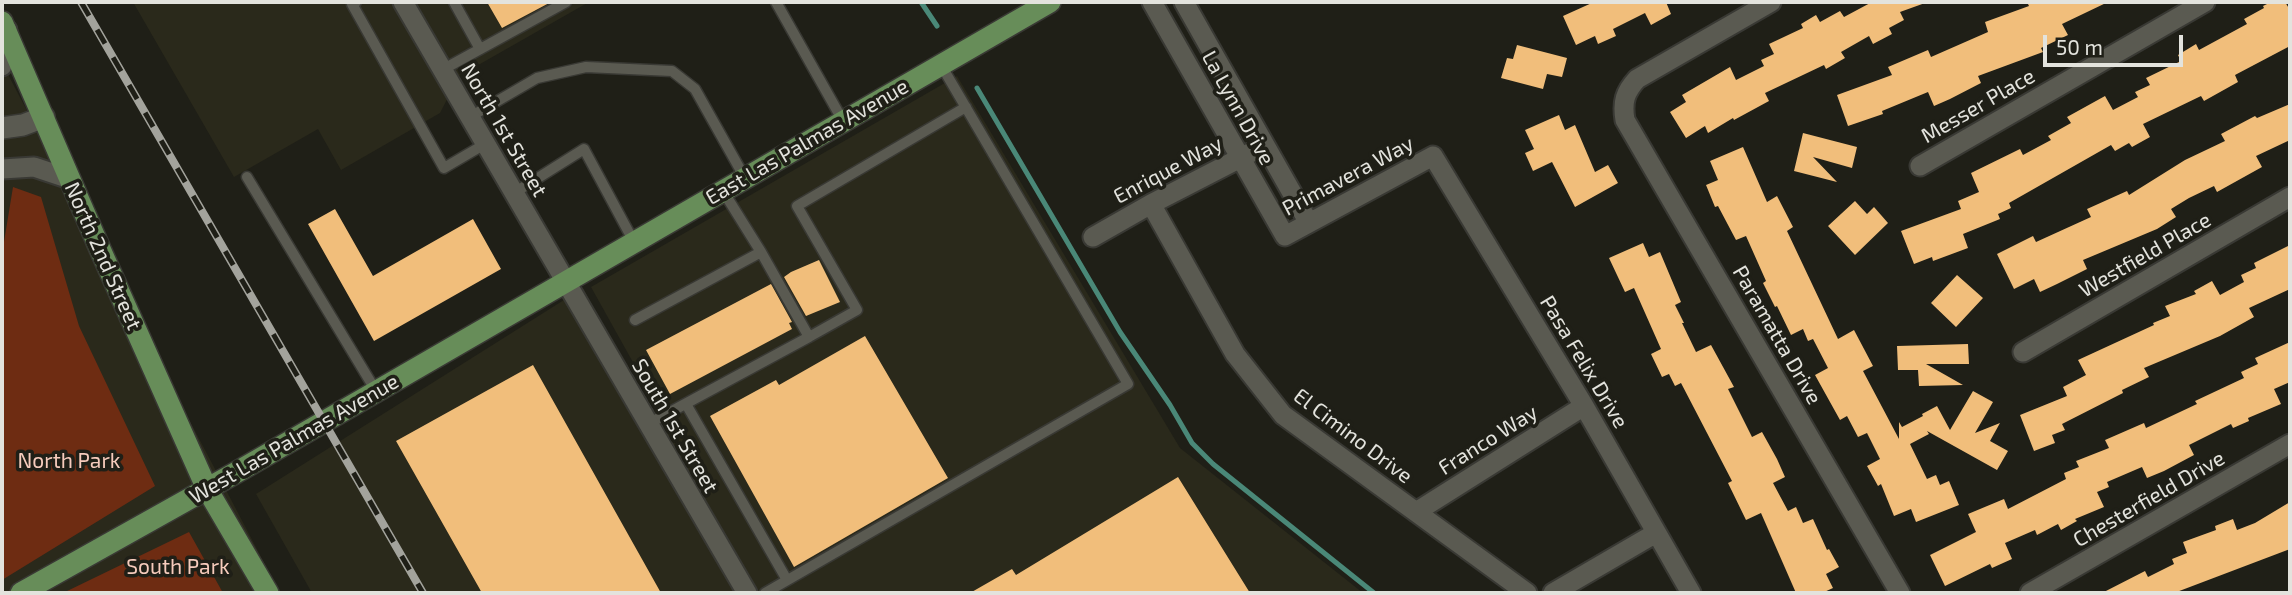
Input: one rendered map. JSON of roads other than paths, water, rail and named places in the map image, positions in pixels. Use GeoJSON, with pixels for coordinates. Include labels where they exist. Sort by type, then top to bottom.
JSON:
{"type":"FeatureCollection","features":[{"type":"Feature","properties":{"kind":"main road","name":"East Las Palmas Avenue"},"geometry":{"type":"LineString","coordinates":[[565,282],[1050,2]]}},
{"type":"Feature","properties":{"kind":"main road","name":"North 2nd Street"},"geometry":{"type":"LineString","coordinates":[[4,26],[207,489],[268,593]]}},
{"type":"Feature","properties":{"kind":"main road","name":"West Las Palmas Avenue"},"geometry":{"type":"LineString","coordinates":[[22,593],[565,282]]}},
{"type":"Feature","properties":{"kind":"street","name":"North 1st Street"},"geometry":{"type":"LineString","coordinates":[[403,2],[565,282]]}},
{"type":"Feature","properties":{"kind":"street","name":"La Lynn Drive"},"geometry":{"type":"LineString","coordinates":[[1152,2],[1285,236]]}},
{"type":"Feature","properties":{"kind":"street","name":"La Lynn Drive"},"geometry":{"type":"LineString","coordinates":[[1184,2],[1309,223]]}},
{"type":"Feature","properties":{"kind":"street","name":"Paramatta Drive"},"geometry":{"type":"LineString","coordinates":[[1771,2],[1637,79],[1627,89],[1624,98],[1625,120],[1900,593]]}},
{"type":"Feature","properties":{"kind":"street","name":"Messer Place"},"geometry":{"type":"LineString","coordinates":[[1920,166],[2205,2]]}},
{"type":"Feature","properties":{"kind":"street"},"geometry":{"type":"LineString","coordinates":[[2,66],[4,26]]}},
{"type":"Feature","properties":{"kind":"street"},"geometry":{"type":"LineString","coordinates":[[2,128],[23,125],[44,117]]}},
{"type":"Feature","properties":{"kind":"street","name":"Enrique Way"},"geometry":{"type":"LineString","coordinates":[[1093,237],[1265,144]]}},
{"type":"Feature","properties":{"kind":"street","name":"Primavera Way"},"geometry":{"type":"LineString","coordinates":[[1285,236],[1433,156]]}},
{"type":"Feature","properties":{"kind":"street","name":"Pasa Felix Drive"},"geometry":{"type":"LineString","coordinates":[[1433,156],[1584,406],[1691,593]]}},
{"type":"Feature","properties":{"kind":"street"},"geometry":{"type":"LineString","coordinates":[[2,169],[34,167],[70,179]]}},
{"type":"Feature","properties":{"kind":"street","name":"Westfield Place"},"geometry":{"type":"LineString","coordinates":[[2023,352],[2290,197]]}},
{"type":"Feature","properties":{"kind":"street","name":"El Cimino Drive"},"geometry":{"type":"LineString","coordinates":[[1151,204],[1235,354],[1283,415],[1527,593]]}},
{"type":"Feature","properties":{"kind":"street","name":"South 1st Street"},"geometry":{"type":"LineString","coordinates":[[565,282],[747,593]]}},
{"type":"Feature","properties":{"kind":"street","name":"Franco Way"},"geometry":{"type":"LineString","coordinates":[[1416,512],[1584,406]]}},
{"type":"Feature","properties":{"kind":"street","name":"Chesterfield Drive"},"geometry":{"type":"LineString","coordinates":[[2031,593],[2290,444]]}},
{"type":"Feature","properties":{"kind":"street"},"geometry":{"type":"LineString","coordinates":[[1553,593],[1657,533]]}},
{"type":"Feature","properties":{"kind":"lane"},"geometry":{"type":"LineString","coordinates":[[356,2],[352,4],[444,167],[485,144]]}},
{"type":"Feature","properties":{"kind":"lane"},"geometry":{"type":"LineString","coordinates":[[454,2],[480,49]]}},
{"type":"Feature","properties":{"kind":"lane"},"geometry":{"type":"LineString","coordinates":[[442,70],[566,2]]}},
{"type":"Feature","properties":{"kind":"lane"},"geometry":{"type":"LineString","coordinates":[[776,2],[844,121]]}},
{"type":"Feature","properties":{"kind":"lane"},"geometry":{"type":"LineString","coordinates":[[765,593],[1128,384],[941,65]]}},
{"type":"Feature","properties":{"kind":"lane"},"geometry":{"type":"LineString","coordinates":[[470,117],[537,78],[549,75],[586,67],[672,71],[695,89],[745,177]]}},
{"type":"Feature","properties":{"kind":"lane"},"geometry":{"type":"LineString","coordinates":[[648,425],[857,310],[797,206],[966,107]]}},
{"type":"Feature","properties":{"kind":"lane"},"geometry":{"type":"LineString","coordinates":[[514,193],[584,149],[634,242]]}},
{"type":"Feature","properties":{"kind":"lane"},"geometry":{"type":"LineString","coordinates":[[247,177],[376,391]]}},
{"type":"Feature","properties":{"kind":"lane"},"geometry":{"type":"LineString","coordinates":[[723,191],[809,337]]}},
{"type":"Feature","properties":{"kind":"lane"},"geometry":{"type":"LineString","coordinates":[[635,320],[761,252]]}},
{"type":"Feature","properties":{"kind":"lane"},"geometry":{"type":"LineString","coordinates":[[687,404],[787,580]]}},
{"type":"Feature","properties":{"kind":"waterway"},"geometry":{"type":"LineString","coordinates":[[921,2],[937,26]]}},
{"type":"Feature","properties":{"kind":"waterway"},"geometry":{"type":"LineString","coordinates":[[977,88],[1120,332],[1170,405],[1192,443],[1213,464],[1374,593]]}},
{"type":"Feature","properties":{"kind":"railway"},"geometry":{"type":"LineString","coordinates":[[81,2],[423,593]]}},
{"type":"Feature","properties":{"kind":"park label","name":"North Park"},"geometry":{"type":"Point","coordinates":[69,461]}},
{"type":"Feature","properties":{"kind":"park label","name":"South Park"},"geometry":{"type":"Point","coordinates":[178,567]}}]}
